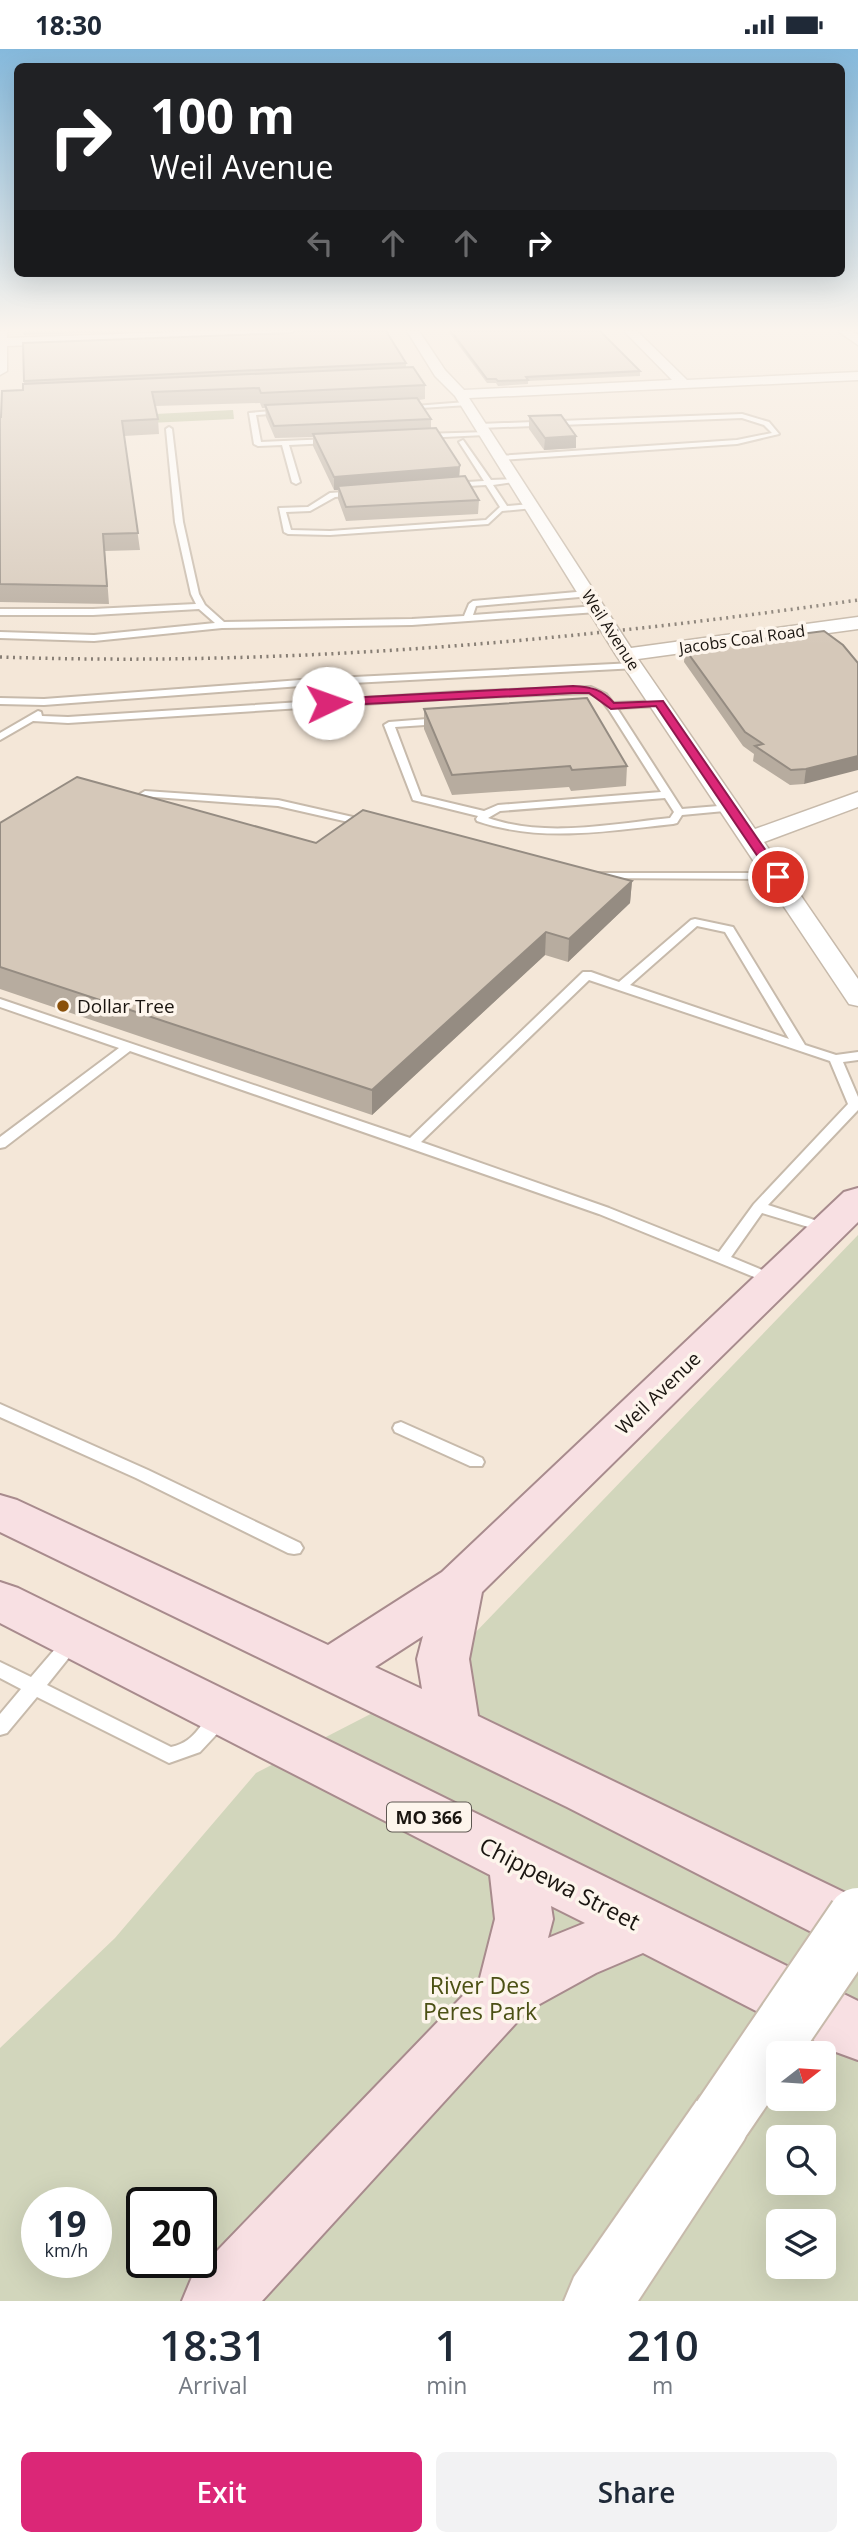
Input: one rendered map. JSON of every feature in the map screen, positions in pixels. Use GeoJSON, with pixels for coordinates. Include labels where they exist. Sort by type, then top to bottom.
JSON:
{"type":"FeatureCollection","features":[{"type":"Feature","properties":{"kind":"main road","name":"Weil Avenue"},"geometry":{"type":"LineString","coordinates":[[330,1669],[373,1644],[459,1585],[843,1215]]}},
{"type":"Feature","properties":{"kind":"main road"},"geometry":{"type":"LineString","coordinates":[[0,1512],[454,1728],[858,1927]]}},
{"type":"Feature","properties":{"kind":"main road"},"geometry":{"type":"LineString","coordinates":[[454,1728],[443,1659],[459,1585]]}},
{"type":"Feature","properties":{"kind":"main road","name":"Chippewa Street"},"geometry":{"type":"LineString","coordinates":[[0,1601],[858,2032]]}},
{"type":"Feature","properties":{"kind":"main road"},"geometry":{"type":"LineString","coordinates":[[506,1992],[524,1919],[517,1861]]}},
{"type":"Feature","properties":{"kind":"main road"},"geometry":{"type":"LineString","coordinates":[[598,2301],[858,1918]]}},
{"type":"Feature","properties":{"kind":"main road"},"geometry":{"type":"LineString","coordinates":[[216,2301],[506,1992],[575,1954],[645,1925]]}},
{"type":"Feature","properties":{"kind":"street","name":"Weil Avenue"},"geometry":{"type":"LineString","coordinates":[[487,436],[630,660],[858,998]]}},
{"type":"Feature","properties":{"kind":"street","name":"Jacobs Coal Road"},"geometry":{"type":"LineString","coordinates":[[630,660],[858,623]]}},
{"type":"Feature","properties":{"kind":"street"},"geometry":{"type":"LineString","coordinates":[[751,838],[858,799]]}},
{"type":"Feature","properties":{"kind":"lane"},"geometry":{"type":"LineString","coordinates":[[170,436],[178,522],[195,594],[201,606],[222,625]]}},
{"type":"Feature","properties":{"kind":"lane"},"geometry":{"type":"LineString","coordinates":[[256,436],[258,445],[339,443]]}},
{"type":"Feature","properties":{"kind":"lane"},"geometry":{"type":"LineString","coordinates":[[420,436],[489,440],[737,442],[766,436]]}},
{"type":"Feature","properties":{"kind":"lane"},"geometry":{"type":"LineString","coordinates":[[423,445],[530,436]]}},
{"type":"Feature","properties":{"kind":"lane"},"geometry":{"type":"LineString","coordinates":[[463,442],[505,509]]}},
{"type":"Feature","properties":{"kind":"lane"},"geometry":{"type":"LineString","coordinates":[[286,445],[296,482]]}},
{"type":"Feature","properties":{"kind":"lane"},"geometry":{"type":"LineString","coordinates":[[435,487],[515,481]]}},
{"type":"Feature","properties":{"kind":"lane"},"geometry":{"type":"LineString","coordinates":[[369,492],[333,495],[310,509],[282,510],[288,532],[330,533],[488,522],[500,509],[531,506]]}},
{"type":"Feature","properties":{"kind":"lane"},"geometry":{"type":"LineString","coordinates":[[467,618],[473,604],[592,601]]}},
{"type":"Feature","properties":{"kind":"lane"},"geometry":{"type":"LineString","coordinates":[[0,635],[94,638],[222,625],[412,622],[467,618],[592,601]]}},
{"type":"Feature","properties":{"kind":"lane"},"geometry":{"type":"LineString","coordinates":[[0,612],[93,613],[201,606]]}},
{"type":"Feature","properties":{"kind":"lane"},"geometry":{"type":"LineString","coordinates":[[0,702],[451,675],[630,660]]}},
{"type":"Feature","properties":{"kind":"lane"},"geometry":{"type":"LineString","coordinates":[[451,675],[458,695]]}},
{"type":"Feature","properties":{"kind":"lane"},"geometry":{"type":"LineString","coordinates":[[323,682],[328,703]]}},
{"type":"Feature","properties":{"kind":"lane"},"geometry":{"type":"LineString","coordinates":[[31,718],[68,720],[458,695],[591,690],[603,697],[612,707],[679,812]]}},
{"type":"Feature","properties":{"kind":"lane"},"geometry":{"type":"LineString","coordinates":[[0,737],[60,700]]}},
{"type":"Feature","properties":{"kind":"lane"},"geometry":{"type":"LineString","coordinates":[[599,710],[660,703]]}},
{"type":"Feature","properties":{"kind":"lane"},"geometry":{"type":"LineString","coordinates":[[445,721],[389,725],[417,798],[485,814]]}},
{"type":"Feature","properties":{"kind":"lane"},"geometry":{"type":"LineString","coordinates":[[145,794],[278,803],[383,828]]}},
{"type":"Feature","properties":{"kind":"lane"},"geometry":{"type":"LineString","coordinates":[[666,795],[498,808],[485,814],[481,820],[494,825],[545,832],[673,821],[679,812]]}},
{"type":"Feature","properties":{"kind":"lane"},"geometry":{"type":"LineString","coordinates":[[679,812],[731,808]]}},
{"type":"Feature","properties":{"kind":"lane"},"geometry":{"type":"LineString","coordinates":[[585,876],[778,877]]}},
{"type":"Feature","properties":{"kind":"lane"},"geometry":{"type":"LineString","coordinates":[[621,987],[695,922],[729,929],[800,1047]]}},
{"type":"Feature","properties":{"kind":"lane"},"geometry":{"type":"LineString","coordinates":[[412,1143],[587,975],[835,1059],[858,1056]]}},
{"type":"Feature","properties":{"kind":"lane"},"geometry":{"type":"LineString","coordinates":[[0,1003],[604,1211],[775,1280]]}},
{"type":"Feature","properties":{"kind":"lane"},"geometry":{"type":"LineString","coordinates":[[0,1144],[128,1047]]}},
{"type":"Feature","properties":{"kind":"lane"},"geometry":{"type":"LineString","coordinates":[[722,1259],[759,1207],[855,1105],[835,1059]]}},
{"type":"Feature","properties":{"kind":"lane"},"geometry":{"type":"LineString","coordinates":[[759,1207],[843,1215]]}},
{"type":"Feature","properties":{"kind":"lane"},"geometry":{"type":"LineString","coordinates":[[0,1410],[142,1474],[294,1548]]}},
{"type":"Feature","properties":{"kind":"lane"},"geometry":{"type":"LineString","coordinates":[[401,1428],[476,1462]]}},
{"type":"Feature","properties":{"kind":"lane"},"geometry":{"type":"LineString","coordinates":[[0,1727],[75,1639]]}},
{"type":"Feature","properties":{"kind":"lane"},"geometry":{"type":"LineString","coordinates":[[0,1669],[169,1755],[185,1753],[200,1744],[224,1713]]}},
{"type":"Feature","properties":{"kind":"green space","name":"River Des Peres Park"},"geometry":{"type":"Polygon","coordinates":[[[858,1235],[858,2301],[0,2301],[0,2048],[115,1938],[256,1773],[423,1687],[858,1235]]]}},
{"type":"Feature","properties":{"kind":"building"},"geometry":{"type":"Polygon","coordinates":[[[0,436],[124,436],[138,533],[103,534],[107,586],[0,584],[0,436]]]}},
{"type":"Feature","properties":{"kind":"building"},"geometry":{"type":"Polygon","coordinates":[[[314,436],[441,436],[460,465],[459,467],[334,477],[314,436]]]}},
{"type":"Feature","properties":{"kind":"building"},"geometry":{"type":"Polygon","coordinates":[[[465,476],[479,500],[346,507],[338,486],[465,476]]]}},
{"type":"Feature","properties":{"kind":"building"},"geometry":{"type":"Polygon","coordinates":[[[824,631],[843,645],[858,663],[858,756],[791,770],[755,746],[763,744],[745,732],[685,649],[824,631]]]}},
{"type":"Feature","properties":{"kind":"building"},"geometry":{"type":"Polygon","coordinates":[[[587,698],[627,766],[572,770],[570,766],[452,775],[424,709],[587,698]]]}},
{"type":"Feature","properties":{"kind":"building"},"geometry":{"type":"Polygon","coordinates":[[[77,777],[316,843],[363,810],[632,881],[569,939],[546,932],[372,1090],[0,967],[0,823],[77,777]]]}},
{"type":"Feature","properties":{"kind":"railway"},"geometry":{"type":"LineString","coordinates":[[0,657],[215,658],[430,648],[645,628],[858,600]]}},
{"type":"Feature","properties":{"kind":"place","name":"Dollar Tree"},"geometry":{"type":"Point","coordinates":[63,1006]}},
{"type":"Feature","properties":{"kind":"route"},"geometry":{"type":"LineString","coordinates":[[328,703],[573,689],[591,690],[611,706],[660,703],[778,877]]}}]}
